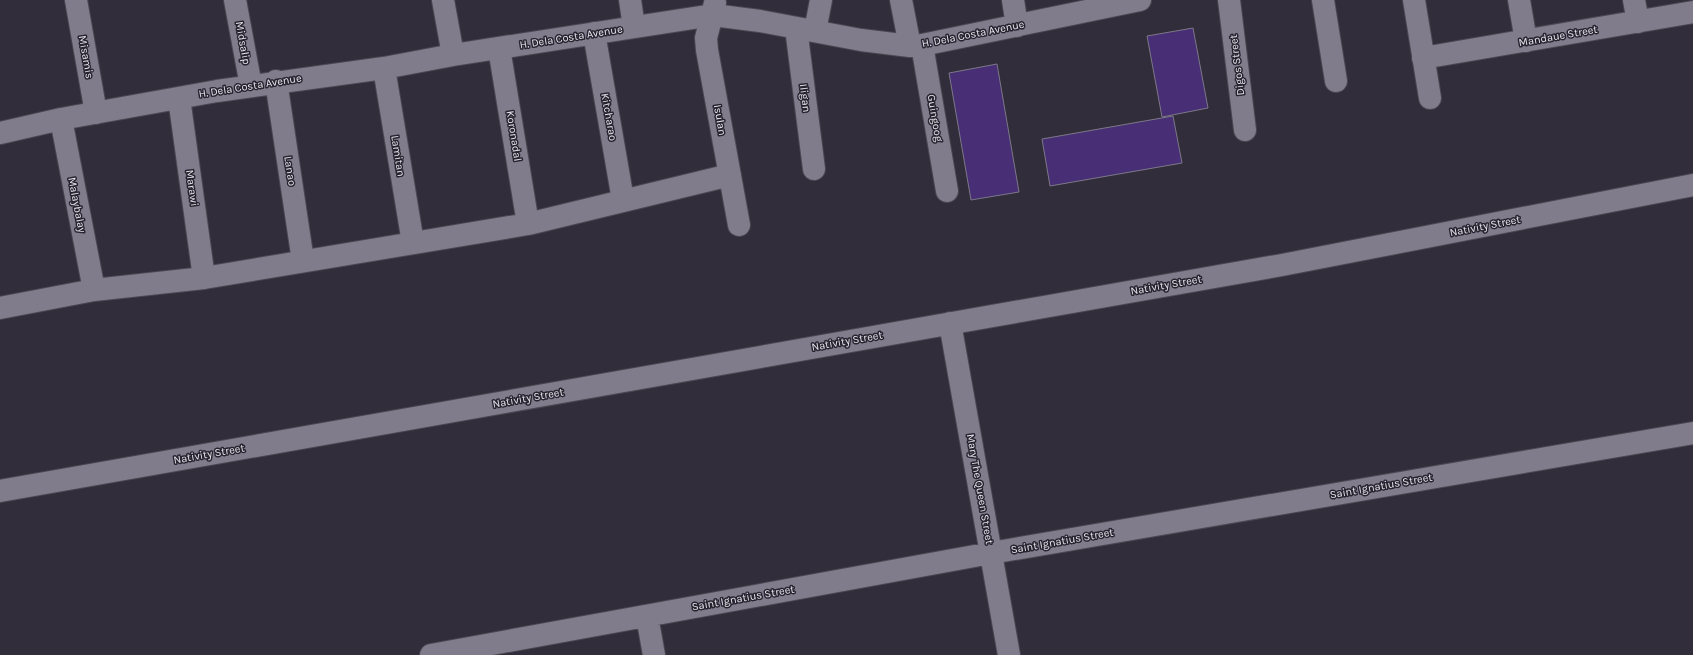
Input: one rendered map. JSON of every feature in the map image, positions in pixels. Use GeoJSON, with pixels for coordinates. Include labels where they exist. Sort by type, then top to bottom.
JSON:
{"type":"FeatureCollection","features":[{"type":"Feature","properties":{"kind":"street","name":"Misamis"},"geometry":{"type":"LineString","coordinates":[[76,0],[96,113]]}},
{"type":"Feature","properties":{"kind":"street","name":"Midsalip"},"geometry":{"type":"LineString","coordinates":[[235,0],[251,86]]}},
{"type":"Feature","properties":{"kind":"street"},"geometry":{"type":"LineString","coordinates":[[443,0],[453,55]]}},
{"type":"Feature","properties":{"kind":"street"},"geometry":{"type":"LineString","coordinates":[[630,0],[634,27]]}},
{"type":"Feature","properties":{"kind":"street","name":"Iligan"},"geometry":{"type":"LineString","coordinates":[[814,169],[806,30],[821,0]]}},
{"type":"Feature","properties":{"kind":"street","name":"Guingoog"},"geometry":{"type":"LineString","coordinates":[[901,0],[916,46],[947,191]]}},
{"type":"Feature","properties":{"kind":"street"},"geometry":{"type":"LineString","coordinates":[[1013,0],[1017,26]]}},
{"type":"Feature","properties":{"kind":"street","name":"H. Dela Costa Avenue"},"geometry":{"type":"LineString","coordinates":[[0,133],[96,113],[179,98],[276,82],[384,68],[453,55],[634,27],[714,7],[806,30],[916,46],[1140,0]]}},
{"type":"Feature","properties":{"kind":"street","name":"Digos Street"},"geometry":{"type":"LineString","coordinates":[[1229,0],[1245,130]]}},
{"type":"Feature","properties":{"kind":"street"},"geometry":{"type":"LineString","coordinates":[[1323,0],[1336,82]]}},
{"type":"Feature","properties":{"kind":"street"},"geometry":{"type":"LineString","coordinates":[[1414,0],[1430,98]]}},
{"type":"Feature","properties":{"kind":"street"},"geometry":{"type":"LineString","coordinates":[[1519,0],[1526,41]]}},
{"type":"Feature","properties":{"kind":"street"},"geometry":{"type":"LineString","coordinates":[[1634,0],[1638,22]]}},
{"type":"Feature","properties":{"kind":"street","name":"Isulan"},"geometry":{"type":"LineString","coordinates":[[714,7],[706,38],[707,50],[739,225]]}},
{"type":"Feature","properties":{"kind":"street","name":"Mandaue Street"},"geometry":{"type":"LineString","coordinates":[[1424,58],[1693,12]]}},
{"type":"Feature","properties":{"kind":"street","name":"Kitcharao"},"geometry":{"type":"LineString","coordinates":[[594,33],[623,200]]}},
{"type":"Feature","properties":{"kind":"street","name":"Koronadal"},"geometry":{"type":"LineString","coordinates":[[499,48],[528,224]]}},
{"type":"Feature","properties":{"kind":"street","name":"Lamitan"},"geometry":{"type":"LineString","coordinates":[[384,68],[413,244]]}},
{"type":"Feature","properties":{"kind":"street","name":"Lanao"},"geometry":{"type":"LineString","coordinates":[[276,82],[304,261]]}},
{"type":"Feature","properties":{"kind":"street","name":"Marawi"},"geometry":{"type":"LineString","coordinates":[[179,98],[204,278]]}},
{"type":"Feature","properties":{"kind":"street","name":"Malaybalay"},"geometry":{"type":"LineString","coordinates":[[61,120],[94,290]]}},
{"type":"Feature","properties":{"kind":"street"},"geometry":{"type":"LineString","coordinates":[[0,308],[94,290],[204,278],[528,224],[730,175]]}},
{"type":"Feature","properties":{"kind":"street","name":"Nativity Street"},"geometry":{"type":"LineString","coordinates":[[0,491],[1282,265],[1693,185]]}},
{"type":"Feature","properties":{"kind":"street","name":"Mary The Queen Street"},"geometry":{"type":"LineString","coordinates":[[950,323],[1009,655]]}},
{"type":"Feature","properties":{"kind":"street","name":"Saint Ignatius Street"},"geometry":{"type":"LineString","coordinates":[[431,655],[991,553],[1693,433]]}},
{"type":"Feature","properties":{"kind":"street"},"geometry":{"type":"LineString","coordinates":[[647,616],[654,655]]}},
{"type":"Feature","properties":{"kind":"building"},"geometry":{"type":"Polygon","coordinates":[[[1193,28],[1208,108],[1162,117],[1147,36],[1193,28]]]}},
{"type":"Feature","properties":{"kind":"building"},"geometry":{"type":"Polygon","coordinates":[[[997,64],[1019,192],[971,200],[949,73],[997,64]]]}},
{"type":"Feature","properties":{"kind":"building"},"geometry":{"type":"Polygon","coordinates":[[[1173,116],[1182,163],[1050,186],[1042,139],[1173,116]]]}}]}
